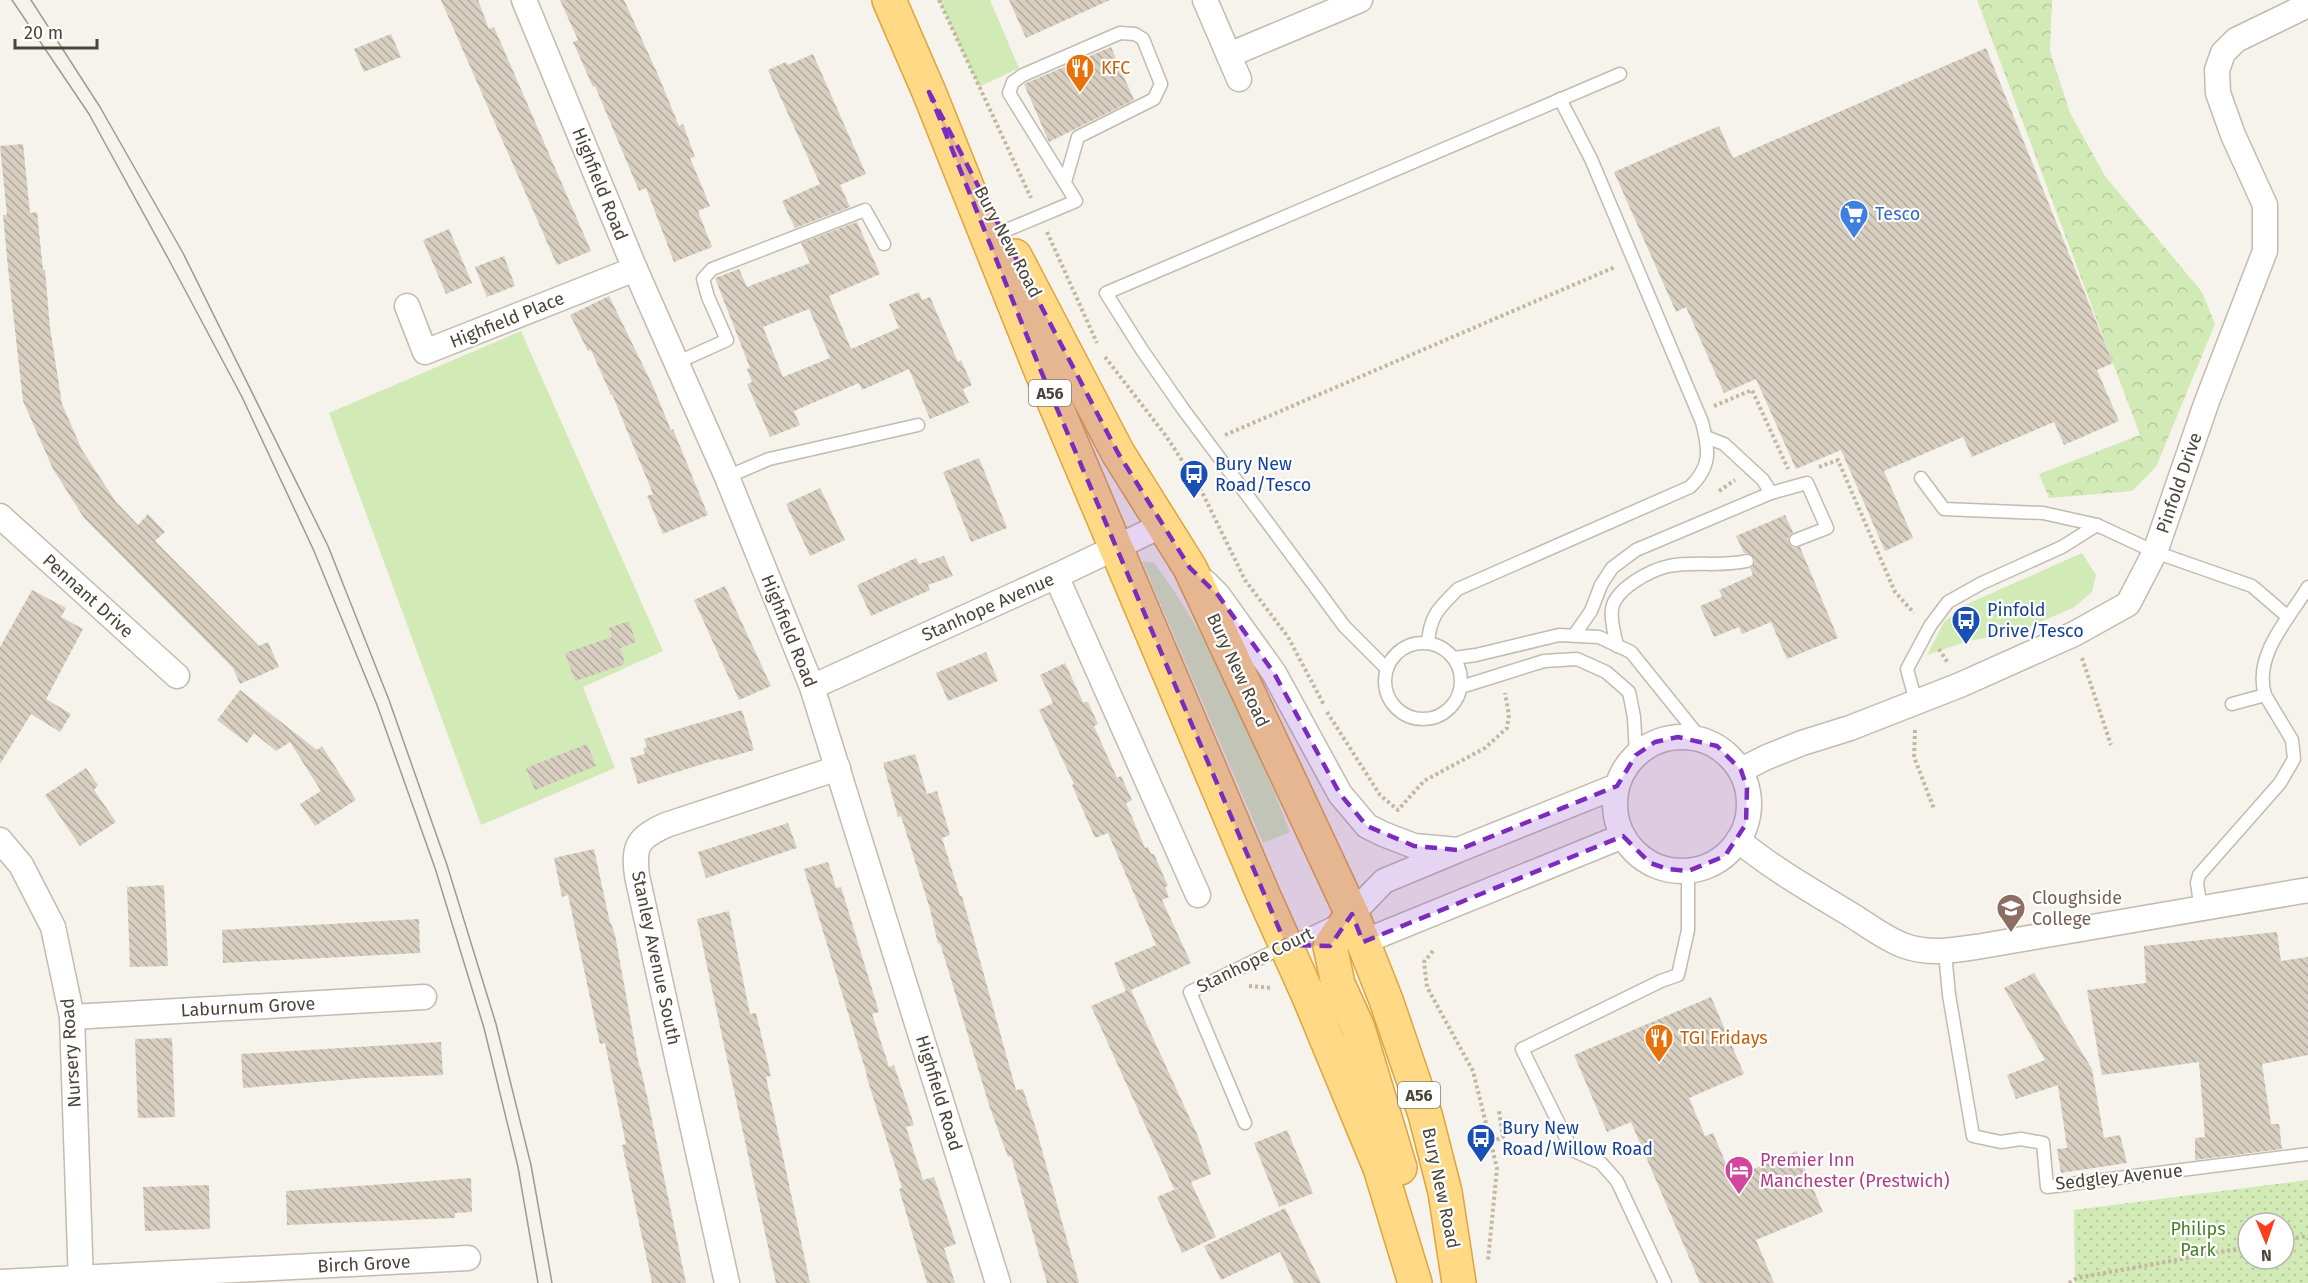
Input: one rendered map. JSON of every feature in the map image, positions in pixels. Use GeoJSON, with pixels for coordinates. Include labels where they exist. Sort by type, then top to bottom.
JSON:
{"type":"FeatureCollection","features":[{"type":"Feature","properties":{"kind":"highway","name":"Bury New Road"},"geometry":{"type":"LineString","coordinates":[[889,0],[929,92],[1115,548],[1380,1168],[1415,1283]]}},
{"type":"Feature","properties":{"kind":"highway","name":"Bury New Road"},"geometry":{"type":"LineString","coordinates":[[929,92],[1118,453],[1190,568],[1357,928],[1386,1000],[1425,1114],[1445,1192],[1459,1283]]}},
{"type":"Feature","properties":{"kind":"highway"},"geometry":{"type":"LineString","coordinates":[[1286,945],[1330,946],[1357,928]]}},
{"type":"Feature","properties":{"kind":"highway"},"geometry":{"type":"LineString","coordinates":[[1330,946],[1338,984],[1358,1028],[1423,1247],[1422,1283]]}},
{"type":"Feature","properties":{"kind":"street","name":"Highfield Road"},"geometry":{"type":"LineString","coordinates":[[524,0],[635,269],[727,477],[812,687],[998,1283]]}},
{"type":"Feature","properties":{"kind":"street"},"geometry":{"type":"LineString","coordinates":[[1205,0],[1239,79]]}},
{"type":"Feature","properties":{"kind":"street"},"geometry":{"type":"LineString","coordinates":[[1229,55],[1360,0]]}},
{"type":"Feature","properties":{"kind":"street","name":"Pinfold Drive"},"geometry":{"type":"LineString","coordinates":[[1741,770],[1802,743],[1850,728],[1960,685],[2074,634],[2128,604],[2155,552],[2206,404],[2265,251],[2265,205],[2233,135],[2218,93],[2217,70],[2223,53],[2236,40],[2308,5]]}},
{"type":"Feature","properties":{"kind":"street","name":"Highfield Place"},"geometry":{"type":"LineString","coordinates":[[407,306],[425,352],[635,269]]}},
{"type":"Feature","properties":{"kind":"street","name":"Pennant Drive"},"geometry":{"type":"LineString","coordinates":[[0,516],[177,676]]}},
{"type":"Feature","properties":{"kind":"street","name":"Stanhope Avenue"},"geometry":{"type":"LineString","coordinates":[[812,687],[1163,525]]}},
{"type":"Feature","properties":{"kind":"street"},"geometry":{"type":"LineString","coordinates":[[1190,568],[1218,595],[1274,673],[1340,794],[1367,826],[1414,846],[1458,850]]}},
{"type":"Feature","properties":{"kind":"street"},"geometry":{"type":"LineString","coordinates":[[1056,576],[1198,895]]}},
{"type":"Feature","properties":{"kind":"street"},"geometry":{"type":"LineString","coordinates":[[1678,737],[1701,739],[1724,752],[1741,770],[1748,788],[1749,806],[1746,824],[1738,840],[1725,856],[1707,866],[1688,871],[1668,869],[1650,863],[1635,851],[1623,836],[1616,811],[1617,786],[1624,769],[1636,755],[1655,742],[1678,737]]}},
{"type":"Feature","properties":{"kind":"street","name":"Stanley Avenue South"},"geometry":{"type":"LineString","coordinates":[[727,1283],[637,876],[636,850],[642,838],[666,825],[838,768]]}},
{"type":"Feature","properties":{"kind":"street"},"geometry":{"type":"LineString","coordinates":[[1357,928],[1384,881],[1617,786]]}},
{"type":"Feature","properties":{"kind":"street"},"geometry":{"type":"LineString","coordinates":[[1357,928],[1623,836]]}},
{"type":"Feature","properties":{"kind":"street","name":"Nursery Road"},"geometry":{"type":"LineString","coordinates":[[0,840],[21,866],[53,927],[72,1017],[81,1281]]}},
{"type":"Feature","properties":{"kind":"street"},"geometry":{"type":"LineString","coordinates":[[1738,840],[1767,864],[1904,946],[1929,951],[1945,952],[2308,890]]}},
{"type":"Feature","properties":{"kind":"street","name":"Laburnum Grove"},"geometry":{"type":"LineString","coordinates":[[72,1017],[424,997]]}},
{"type":"Feature","properties":{"kind":"street","name":"Birch Grove"},"geometry":{"type":"LineString","coordinates":[[0,1282],[81,1281],[468,1258]]}},
{"type":"Feature","properties":{"kind":"lane"},"geometry":{"type":"LineString","coordinates":[[1002,232],[1076,201],[1009,93],[1013,82],[1023,75],[1120,33],[1135,34],[1143,39],[1161,84],[1154,99],[1078,137],[1065,182]]}},
{"type":"Feature","properties":{"kind":"lane"},"geometry":{"type":"LineString","coordinates":[[1387,669],[1344,626],[1142,350],[1106,293],[1620,74]]}},
{"type":"Feature","properties":{"kind":"lane"},"geometry":{"type":"LineString","coordinates":[[1428,643],[1429,626],[1436,611],[1458,589],[1690,487],[1700,478],[1707,464],[1706,437],[1702,422],[1591,159],[1560,99]]}},
{"type":"Feature","properties":{"kind":"lane"},"geometry":{"type":"LineString","coordinates":[[676,363],[727,340],[708,297],[703,279],[712,269],[865,210],[884,244]]}},
{"type":"Feature","properties":{"kind":"lane"},"geometry":{"type":"LineString","coordinates":[[727,477],[770,459],[918,425]]}},
{"type":"Feature","properties":{"kind":"lane"},"geometry":{"type":"LineString","coordinates":[[1706,437],[1724,444],[1763,480],[1771,494]]}},
{"type":"Feature","properties":{"kind":"lane"},"geometry":{"type":"LineString","coordinates":[[1921,478],[1944,509],[2043,513],[2097,525],[2155,552],[2252,586],[2288,618]]}},
{"type":"Feature","properties":{"kind":"lane"},"geometry":{"type":"LineString","coordinates":[[1575,634],[1592,612],[1601,585],[1612,568],[1636,550],[1771,494],[1807,483],[1827,528],[1796,540]]}},
{"type":"Feature","properties":{"kind":"lane"},"geometry":{"type":"LineString","coordinates":[[1916,702],[1907,669],[1929,629],[1948,602],[1983,583],[2062,547],[2097,525]]}},
{"type":"Feature","properties":{"kind":"lane"},"geometry":{"type":"LineString","coordinates":[[1617,646],[1612,609],[1617,597],[1633,581],[1668,566],[1732,564],[1747,561]]}},
{"type":"Feature","properties":{"kind":"lane"},"geometry":{"type":"LineString","coordinates":[[2201,909],[2197,883],[2199,875],[2280,783],[2294,759],[2292,740],[2265,695],[2262,685],[2263,664],[2279,630],[2308,587]]}},
{"type":"Feature","properties":{"kind":"lane"},"geometry":{"type":"LineString","coordinates":[[1454,658],[1476,655],[1542,638],[1575,634],[1599,636],[1631,652],[1701,739]]}},
{"type":"Feature","properties":{"kind":"lane"},"geometry":{"type":"LineString","coordinates":[[1415,643],[1428,643],[1443,648],[1454,658],[1460,668],[1461,687],[1456,701],[1446,712],[1433,719],[1418,719],[1403,714],[1392,704],[1385,690],[1385,676],[1389,664],[1400,650],[1415,643]]}},
{"type":"Feature","properties":{"kind":"lane"},"geometry":{"type":"LineString","coordinates":[[1461,687],[1544,660],[1577,659],[1606,672],[1629,692],[1634,717],[1636,755]]}},
{"type":"Feature","properties":{"kind":"lane"},"geometry":{"type":"LineString","coordinates":[[2232,704],[2265,695]]}},
{"type":"Feature","properties":{"kind":"lane"},"geometry":{"type":"LineString","coordinates":[[1665,1283],[1617,1181],[1601,1163],[1572,1150],[1522,1049],[1661,981],[1678,975],[1688,930],[1688,871]]}},
{"type":"Feature","properties":{"kind":"lane","name":"Stanhope Court"},"geometry":{"type":"LineString","coordinates":[[1245,1123],[1190,992],[1286,945],[1357,928]]}},
{"type":"Feature","properties":{"kind":"lane","name":"Sedgley Avenue"},"geometry":{"type":"LineString","coordinates":[[1945,952],[1949,995],[1973,1136],[2001,1142],[2021,1139],[2043,1143],[2047,1187],[2308,1154]]}},
{"type":"Feature","properties":{"kind":"path"},"geometry":{"type":"LineString","coordinates":[[939,0],[1099,346]]}},
{"type":"Feature","properties":{"kind":"path"},"geometry":{"type":"LineString","coordinates":[[1208,442],[1632,259]]}},
{"type":"Feature","properties":{"kind":"path"},"geometry":{"type":"LineString","coordinates":[[1104,356],[1167,436],[1201,490],[1245,580],[1288,637],[1328,713],[1380,795],[1398,810]]}},
{"type":"Feature","properties":{"kind":"path"},"geometry":{"type":"LineString","coordinates":[[1709,408],[1752,390],[1791,477]]}},
{"type":"Feature","properties":{"kind":"path"},"geometry":{"type":"LineString","coordinates":[[1810,470],[1838,460],[1895,592],[1929,629],[1960,685]]}},
{"type":"Feature","properties":{"kind":"path"},"geometry":{"type":"LineString","coordinates":[[2074,634],[2111,745]]}},
{"type":"Feature","properties":{"kind":"path"},"geometry":{"type":"LineString","coordinates":[[1916,702],[1914,757],[1935,809]]}},
{"type":"Feature","properties":{"kind":"path"},"geometry":{"type":"LineString","coordinates":[[1433,951],[1424,962],[1426,987],[1473,1071],[1497,1168],[1489,1266]]}},
{"type":"Feature","properties":{"kind":"path"},"geometry":{"type":"LineString","coordinates":[[1491,1142],[1503,1137],[1499,1111]]}},
{"type":"Feature","properties":{"kind":"path"},"geometry":{"type":"LineString","coordinates":[[2069,1283],[2077,1278],[2236,1249]]}},
{"type":"Feature","properties":{"kind":"highlighted area"},"geometry":{"type":"Polygon","coordinates":[[[929,92],[1118,453],[1190,568],[1218,595],[1274,673],[1340,794],[1367,826],[1414,846],[1458,850],[1617,786],[1636,755],[1655,742],[1678,737],[1717,746],[1741,770],[1747,788],[1746,824],[1725,856],[1688,871],[1668,869],[1650,863],[1623,836],[1363,942],[1352,914],[1330,946],[1286,945],[1041,371],[929,92]]]}},
{"type":"Feature","properties":{"kind":"green space"},"geometry":{"type":"Polygon","coordinates":[[[939,0],[990,0],[1019,68],[979,87],[939,0]]]}},
{"type":"Feature","properties":{"kind":"green space"},"geometry":{"type":"Polygon","coordinates":[[[1977,0],[2052,0],[2050,51],[2070,113],[2105,176],[2202,292],[2215,324],[2156,467],[2132,491],[2049,498],[2039,474],[2140,435],[1977,0]]]}},
{"type":"Feature","properties":{"kind":"green space"},"geometry":{"type":"Polygon","coordinates":[[[521,331],[663,651],[583,687],[615,768],[481,825],[329,413],[521,331]]]}},
{"type":"Feature","properties":{"kind":"green space"},"geometry":{"type":"Polygon","coordinates":[[[2082,553],[2096,575],[2092,592],[2073,608],[2017,632],[1968,641],[1927,655],[1944,622],[1965,605],[2082,553]]]}},
{"type":"Feature","properties":{"kind":"green space"},"geometry":{"type":"Polygon","coordinates":[[[1142,561],[1154,563],[1195,624],[1247,728],[1290,832],[1263,843],[1142,561]]]}},
{"type":"Feature","properties":{"kind":"green space","name":"Philips Park"},"geometry":{"type":"Polygon","coordinates":[[[2308,1180],[2308,1283],[2075,1283],[2074,1210],[2308,1180]]]}},
{"type":"Feature","properties":{"kind":"building"},"geometry":{"type":"Polygon","coordinates":[[[441,0],[478,0],[489,29],[494,27],[591,251],[557,265],[441,0]]]}},
{"type":"Feature","properties":{"kind":"building"},"geometry":{"type":"Polygon","coordinates":[[[560,0],[624,0],[679,126],[683,124],[695,157],[690,158],[710,206],[698,211],[712,247],[674,262],[646,188],[639,191],[595,86],[593,87],[573,42],[578,40],[560,0]]]}},
{"type":"Feature","properties":{"kind":"building"},"geometry":{"type":"Polygon","coordinates":[[[1009,0],[1110,0],[1026,38],[1009,0]]]}},
{"type":"Feature","properties":{"kind":"building"},"geometry":{"type":"Polygon","coordinates":[[[391,34],[401,57],[364,72],[354,49],[391,34]]]}},
{"type":"Feature","properties":{"kind":"building","name":"KFC"},"geometry":{"type":"Polygon","coordinates":[[[1111,47],[1134,100],[1049,142],[1024,84],[1111,47]]]}},
{"type":"Feature","properties":{"kind":"building","name":"Tesco"},"geometry":{"type":"Polygon","coordinates":[[[1986,48],[2113,363],[2097,370],[2119,421],[2064,445],[2054,422],[1972,457],[1963,437],[1884,471],[1913,538],[1885,551],[1841,450],[1796,469],[1756,379],[1724,393],[1686,307],[1676,312],[1614,172],[1719,126],[1733,158],[1986,48]]]}},
{"type":"Feature","properties":{"kind":"building"},"geometry":{"type":"Polygon","coordinates":[[[813,54],[866,174],[840,185],[850,207],[795,228],[782,201],[820,184],[768,70],[786,62],[788,65],[813,54]]]}},
{"type":"Feature","properties":{"kind":"building"},"geometry":{"type":"Polygon","coordinates":[[[23,144],[30,213],[37,212],[50,328],[62,404],[82,450],[116,502],[138,525],[148,514],[165,532],[155,541],[259,646],[268,642],[279,667],[240,684],[233,668],[84,518],[53,469],[23,401],[3,215],[7,215],[0,146],[23,144]]]}},
{"type":"Feature","properties":{"kind":"building"},"geometry":{"type":"Polygon","coordinates":[[[857,222],[880,274],[829,296],[851,349],[899,328],[889,304],[919,292],[922,300],[930,297],[958,362],[961,360],[972,385],[963,389],[969,403],[930,419],[909,369],[862,390],[859,383],[794,411],[800,425],[770,437],[747,384],[752,382],[747,369],[750,368],[715,278],[739,269],[747,287],[810,263],[801,243],[857,222]],[[809,309],[763,327],[783,377],[830,358],[809,309]]]}},
{"type":"Feature","properties":{"kind":"building"},"geometry":{"type":"Polygon","coordinates":[[[449,229],[472,283],[446,294],[423,240],[449,229]]]}},
{"type":"Feature","properties":{"kind":"building"},"geometry":{"type":"Polygon","coordinates":[[[504,256],[515,286],[487,297],[475,267],[504,256]]]}},
{"type":"Feature","properties":{"kind":"building"},"geometry":{"type":"Polygon","coordinates":[[[609,296],[652,384],[671,430],[673,429],[708,515],[663,534],[647,496],[653,494],[612,394],[591,350],[588,351],[570,315],[609,296]]]}},
{"type":"Feature","properties":{"kind":"building"},"geometry":{"type":"Polygon","coordinates":[[[979,458],[1007,528],[971,542],[943,472],[979,458]]]}},
{"type":"Feature","properties":{"kind":"building"},"geometry":{"type":"Polygon","coordinates":[[[820,488],[845,540],[810,556],[786,504],[820,488]]]}},
{"type":"Feature","properties":{"kind":"building"},"geometry":{"type":"Polygon","coordinates":[[[1785,515],[1793,532],[1788,538],[1789,543],[1794,548],[1800,547],[1838,638],[1787,659],[1771,622],[1742,634],[1739,627],[1714,637],[1700,606],[1722,597],[1719,590],[1753,575],[1750,568],[1755,559],[1750,554],[1744,553],[1736,536],[1785,515]]]}},
{"type":"Feature","properties":{"kind":"building"},"geometry":{"type":"Polygon","coordinates":[[[944,556],[953,576],[928,585],[930,590],[871,616],[857,585],[916,558],[919,564],[944,556]]]}},
{"type":"Feature","properties":{"kind":"building"},"geometry":{"type":"Polygon","coordinates":[[[725,586],[771,686],[739,700],[694,600],[725,586]]]}},
{"type":"Feature","properties":{"kind":"building"},"geometry":{"type":"Polygon","coordinates":[[[32,590],[66,608],[61,617],[83,629],[46,699],[71,714],[60,732],[31,714],[0,764],[0,647],[32,590]]]}},
{"type":"Feature","properties":{"kind":"building"},"geometry":{"type":"Polygon","coordinates":[[[629,621],[636,642],[620,648],[625,664],[575,681],[565,653],[612,637],[609,628],[629,621]]]}},
{"type":"Feature","properties":{"kind":"building"},"geometry":{"type":"Polygon","coordinates":[[[986,652],[998,681],[948,701],[936,673],[986,652]]]}},
{"type":"Feature","properties":{"kind":"building"},"geometry":{"type":"Polygon","coordinates":[[[1065,663],[1083,702],[1088,702],[1098,724],[1094,726],[1117,778],[1121,776],[1132,800],[1126,803],[1145,848],[1148,847],[1151,854],[1154,854],[1168,886],[1165,887],[1169,897],[1162,900],[1191,963],[1131,990],[1197,1134],[1211,1174],[1191,1182],[1216,1237],[1182,1253],[1157,1197],[1183,1186],[1174,1189],[1091,1006],[1126,991],[1114,963],[1156,945],[1108,833],[1095,838],[1072,785],[1074,784],[1039,710],[1053,703],[1040,675],[1065,663]]]}},
{"type":"Feature","properties":{"kind":"building"},"geometry":{"type":"Polygon","coordinates":[[[240,690],[317,750],[322,746],[356,800],[315,826],[300,804],[321,791],[290,742],[276,751],[254,733],[247,743],[217,720],[240,690]]]}},
{"type":"Feature","properties":{"kind":"building"},"geometry":{"type":"Polygon","coordinates":[[[742,710],[754,750],[638,784],[630,758],[645,754],[643,748],[647,747],[644,739],[742,710]]]}},
{"type":"Feature","properties":{"kind":"building"},"geometry":{"type":"Polygon","coordinates":[[[587,744],[596,766],[535,790],[526,768],[587,744]]]}},
{"type":"Feature","properties":{"kind":"building"},"geometry":{"type":"Polygon","coordinates":[[[915,754],[927,794],[937,791],[950,835],[942,838],[960,896],[962,896],[1016,1090],[1023,1089],[1037,1132],[1079,1283],[1047,1283],[1011,1156],[1008,1157],[990,1108],[940,943],[938,944],[930,909],[901,816],[898,817],[883,763],[915,754]]]}},
{"type":"Feature","properties":{"kind":"building"},"geometry":{"type":"Polygon","coordinates":[[[86,768],[98,785],[94,790],[116,822],[80,846],[45,795],[86,768]]]}},
{"type":"Feature","properties":{"kind":"building"},"geometry":{"type":"Polygon","coordinates":[[[788,823],[797,848],[706,878],[698,852],[788,823]]]}},
{"type":"Feature","properties":{"kind":"building"},"geometry":{"type":"Polygon","coordinates":[[[594,849],[610,923],[615,935],[639,1066],[686,1283],[652,1283],[622,1145],[626,1144],[605,1043],[600,1044],[568,895],[562,897],[554,858],[594,849]]]}},
{"type":"Feature","properties":{"kind":"building"},"geometry":{"type":"Polygon","coordinates":[[[828,862],[836,888],[841,887],[879,1012],[872,1014],[889,1067],[894,1065],[914,1125],[906,1127],[923,1180],[934,1177],[956,1244],[944,1248],[955,1283],[927,1283],[899,1189],[902,1188],[804,869],[828,862]]]}},
{"type":"Feature","properties":{"kind":"building"},"geometry":{"type":"Polygon","coordinates":[[[164,885],[168,966],[130,967],[127,887],[164,885]]]}},
{"type":"Feature","properties":{"kind":"building"},"geometry":{"type":"Polygon","coordinates":[[[729,911],[750,1014],[756,1013],[771,1076],[766,1077],[810,1283],[776,1283],[719,1022],[697,919],[729,911]]]}},
{"type":"Feature","properties":{"kind":"building"},"geometry":{"type":"Polygon","coordinates":[[[419,919],[420,953],[223,963],[222,930],[419,919]]]}},
{"type":"Feature","properties":{"kind":"building"},"geometry":{"type":"Polygon","coordinates":[[[2277,932],[2281,961],[2308,957],[2308,1055],[2262,1064],[2271,1124],[2279,1124],[2282,1149],[2195,1160],[2195,1138],[2205,1137],[2199,1062],[2102,1075],[2087,990],[2146,983],[2144,946],[2277,932]]]}},
{"type":"Feature","properties":{"kind":"building"},"geometry":{"type":"Polygon","coordinates":[[[2034,973],[2092,1069],[2104,1138],[2120,1135],[2127,1163],[2061,1173],[2057,1149],[2067,1148],[2058,1085],[2016,1099],[2007,1075],[2045,1060],[2004,988],[2034,973]]]}},
{"type":"Feature","properties":{"kind":"building"},"geometry":{"type":"Polygon","coordinates":[[[1711,997],[1744,1074],[1689,1098],[1705,1136],[1713,1133],[1732,1178],[1797,1151],[1823,1212],[1756,1240],[1774,1283],[1700,1283],[1631,1122],[1607,1132],[1574,1055],[1711,997]]]}},
{"type":"Feature","properties":{"kind":"building"},"geometry":{"type":"Polygon","coordinates":[[[172,1038],[175,1117],[138,1118],[135,1039],[172,1038]]]}},
{"type":"Feature","properties":{"kind":"building"},"geometry":{"type":"Polygon","coordinates":[[[441,1042],[443,1075],[365,1078],[243,1088],[241,1054],[441,1042]]]}},
{"type":"Feature","properties":{"kind":"building"},"geometry":{"type":"Polygon","coordinates":[[[1287,1130],[1313,1193],[1279,1207],[1254,1143],[1287,1130]]]}},
{"type":"Feature","properties":{"kind":"building"},"geometry":{"type":"Polygon","coordinates":[[[471,1178],[472,1212],[455,1213],[455,1218],[287,1225],[286,1191],[471,1178]]]}},
{"type":"Feature","properties":{"kind":"building"},"geometry":{"type":"Polygon","coordinates":[[[209,1185],[210,1229],[145,1231],[143,1187],[209,1185]]]}},
{"type":"Feature","properties":{"kind":"building"},"geometry":{"type":"Polygon","coordinates":[[[1285,1208],[1321,1283],[1294,1283],[1280,1252],[1221,1280],[1204,1246],[1285,1208]]]}},
{"type":"Feature","properties":{"kind":"tram line"},"geometry":{"type":"LineString","coordinates":[[12,0],[89,114],[242,397],[314,551],[377,705],[435,868],[484,1028],[518,1167],[538,1283]]}},
{"type":"Feature","properties":{"kind":"tram line"},"geometry":{"type":"LineString","coordinates":[[31,0],[100,107],[183,253],[328,546],[389,700],[447,865],[496,1024],[531,1165],[552,1283]]}},
{"type":"Feature","properties":{"kind":"place","name":"KFC"},"geometry":{"type":"Point","coordinates":[1080,94]}},
{"type":"Feature","properties":{"kind":"place","name":"Tesco"},"geometry":{"type":"Point","coordinates":[1854,240]}},
{"type":"Feature","properties":{"kind":"place","name":"Bury New Road/Tesco"},"geometry":{"type":"Point","coordinates":[1194,500]}},
{"type":"Feature","properties":{"kind":"place","name":"Pinfold Drive/Tesco"},"geometry":{"type":"Point","coordinates":[1966,646]}},
{"type":"Feature","properties":{"kind":"place","name":"Cloughside College"},"geometry":{"type":"Point","coordinates":[2011,934]}},
{"type":"Feature","properties":{"kind":"place","name":"TGI Fridays"},"geometry":{"type":"Point","coordinates":[1659,1064]}},
{"type":"Feature","properties":{"kind":"place","name":"Bury New Road/Willow Road"},"geometry":{"type":"Point","coordinates":[1481,1164]}},
{"type":"Feature","properties":{"kind":"place","name":"Premier Inn Manchester (Prestwich)"},"geometry":{"type":"Point","coordinates":[1739,1196]}}]}
